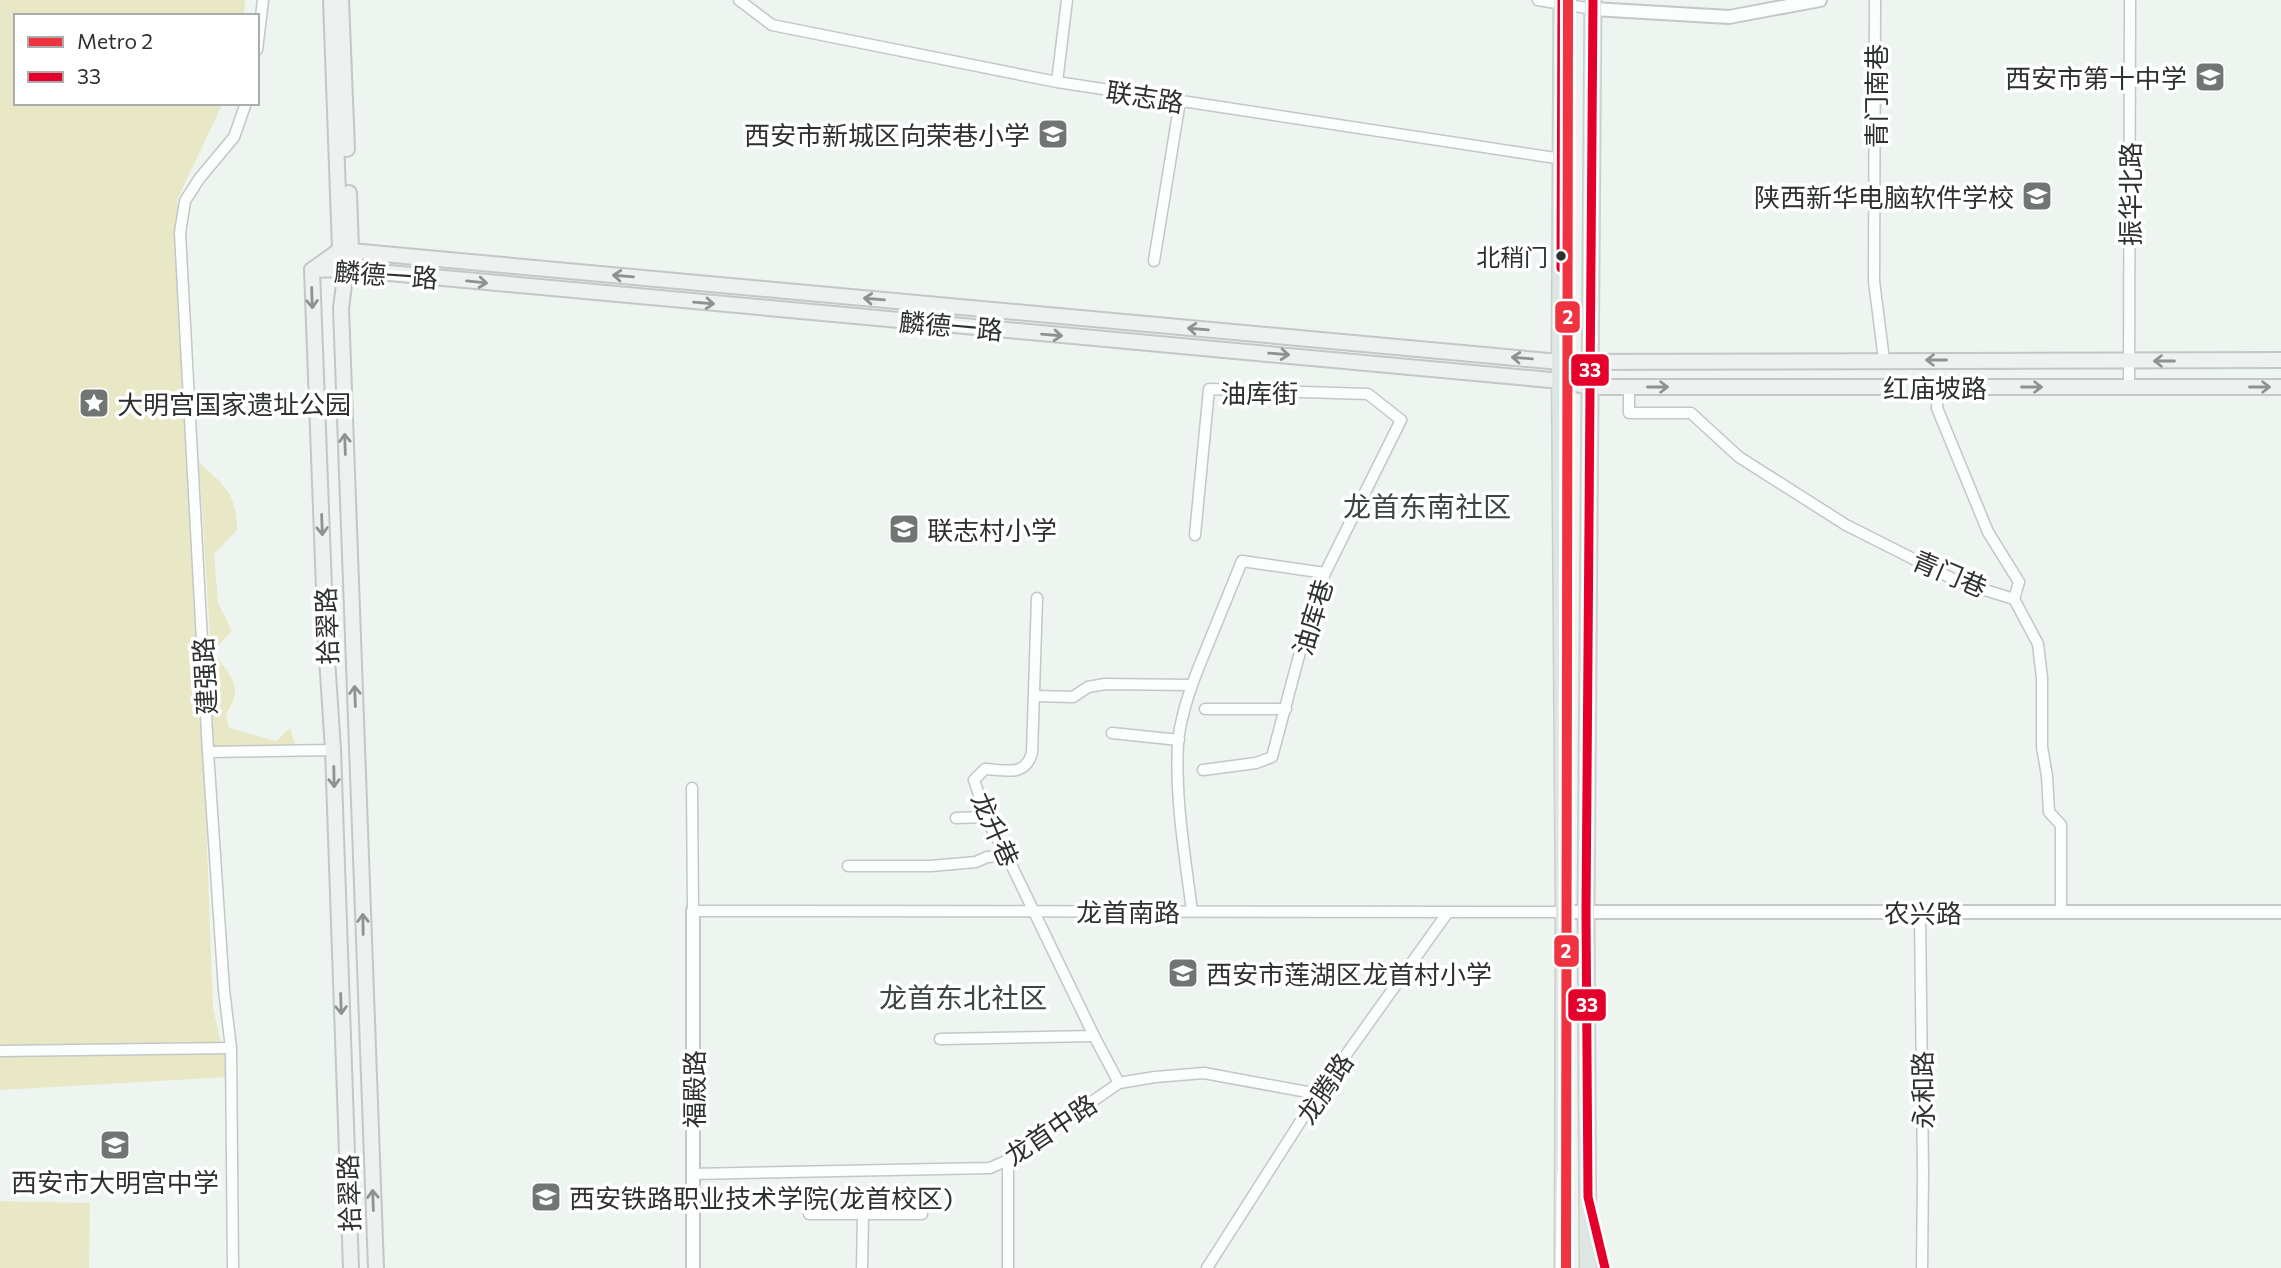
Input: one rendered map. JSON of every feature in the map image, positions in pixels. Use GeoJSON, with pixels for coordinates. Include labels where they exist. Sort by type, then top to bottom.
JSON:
{"type":"FeatureCollection","features":[{"type":"Feature","properties":{"kind":"main road","name":"拾翠路"},"geometry":{"type":"LineString","coordinates":[[331,0],[346,250]]}},
{"type":"Feature","properties":{"kind":"main road","name":"拾翠路"},"geometry":{"type":"LineString","coordinates":[[341,0],[346,250],[341,308],[376,1268]]}},
{"type":"Feature","properties":{"kind":"main road"},"geometry":{"type":"LineString","coordinates":[[1562,2],[1560,381],[1564,912],[1563,1268]]}},
{"type":"Feature","properties":{"kind":"main road"},"geometry":{"type":"LineString","coordinates":[[1588,1268],[1586,912],[1594,4]]}},
{"type":"Feature","properties":{"kind":"main road"},"geometry":{"type":"LineString","coordinates":[[312,270],[346,250]]}},
{"type":"Feature","properties":{"kind":"main road","name":"麟德一路"},"geometry":{"type":"LineString","coordinates":[[346,250],[1560,362],[1590,360]]}},
{"type":"Feature","properties":{"kind":"main road","name":"麟德一路"},"geometry":{"type":"LineString","coordinates":[[312,270],[346,269],[1560,381],[1590,387]]}},
{"type":"Feature","properties":{"kind":"main road","name":"拾翠路"},"geometry":{"type":"LineString","coordinates":[[312,270],[326,642],[333,750],[351,1268]]}},
{"type":"Feature","properties":{"kind":"main road","name":"红庙坡路"},"geometry":{"type":"LineString","coordinates":[[1590,360],[2281,360]]}},
{"type":"Feature","properties":{"kind":"main road","name":"红庙坡路"},"geometry":{"type":"LineString","coordinates":[[1590,387],[2281,387]]}},
{"type":"Feature","properties":{"kind":"street"},"geometry":{"type":"LineString","coordinates":[[259,33],[263,0]]}},
{"type":"Feature","properties":{"kind":"street","name":"联志路"},"geometry":{"type":"LineString","coordinates":[[739,0],[772,25],[1057,82],[1562,159]]}},
{"type":"Feature","properties":{"kind":"street"},"geometry":{"type":"LineString","coordinates":[[1057,82],[1068,0]]}},
{"type":"Feature","properties":{"kind":"street"},"geometry":{"type":"LineString","coordinates":[[1538,0],[1729,17],[1821,0]]}},
{"type":"Feature","properties":{"kind":"street","name":"青门南巷"},"geometry":{"type":"LineString","coordinates":[[1875,0],[1874,281],[1884,360]]}},
{"type":"Feature","properties":{"kind":"street","name":"振华北路"},"geometry":{"type":"LineString","coordinates":[[2129,387],[2130,0]]}},
{"type":"Feature","properties":{"kind":"street"},"geometry":{"type":"LineString","coordinates":[[1154,261],[1180,101]]}},
{"type":"Feature","properties":{"kind":"street","name":"建强路"},"geometry":{"type":"LineString","coordinates":[[233,1268],[231,1048],[224,990],[208,752],[180,233],[184,201],[233,137],[245,105]]}},
{"type":"Feature","properties":{"kind":"street","name":"青门巷"},"geometry":{"type":"LineString","coordinates":[[1629,387],[1629,412],[1691,413],[1738,457],[1846,525],[1959,582],[2014,598],[2038,644],[2042,678],[2042,747],[2049,812],[2061,825],[2062,912]]}},
{"type":"Feature","properties":{"kind":"street"},"geometry":{"type":"LineString","coordinates":[[1938,387],[1937,408],[1988,532],[2018,583],[2014,598]]}},
{"type":"Feature","properties":{"kind":"street","name":"油库街"},"geometry":{"type":"LineString","coordinates":[[1195,535],[1209,388],[1368,394],[1401,420]]}},
{"type":"Feature","properties":{"kind":"street","name":"油库巷"},"geometry":{"type":"LineString","coordinates":[[1203,770],[1256,763],[1270,759],[1273,754],[1304,637],[1325,573],[1401,420]]}},
{"type":"Feature","properties":{"kind":"street"},"geometry":{"type":"LineString","coordinates":[[1192,911],[1178,796],[1178,740],[1191,685],[1242,561],[1325,573]]}},
{"type":"Feature","properties":{"kind":"street","name":"龙升巷"},"geometry":{"type":"LineString","coordinates":[[1037,598],[1032,753],[1029,764],[1017,770],[985,769],[974,780],[986,817],[1119,1083]]}},
{"type":"Feature","properties":{"kind":"street"},"geometry":{"type":"LineString","coordinates":[[1034,696],[1073,697],[1088,687],[1105,684],[1191,685]]}},
{"type":"Feature","properties":{"kind":"street"},"geometry":{"type":"LineString","coordinates":[[1205,709],[1286,709]]}},
{"type":"Feature","properties":{"kind":"street"},"geometry":{"type":"LineString","coordinates":[[1112,733],[1178,740]]}},
{"type":"Feature","properties":{"kind":"street"},"geometry":{"type":"LineString","coordinates":[[208,752],[333,750]]}},
{"type":"Feature","properties":{"kind":"street"},"geometry":{"type":"LineString","coordinates":[[692,788],[692,911]]}},
{"type":"Feature","properties":{"kind":"street"},"geometry":{"type":"LineString","coordinates":[[956,818],[986,817]]}},
{"type":"Feature","properties":{"kind":"street"},"geometry":{"type":"LineString","coordinates":[[848,866],[931,866],[1007,856]]}},
{"type":"Feature","properties":{"kind":"street","name":"龙首南路"},"geometry":{"type":"LineString","coordinates":[[692,911],[1564,912]]}},
{"type":"Feature","properties":{"kind":"street","name":"福殿路"},"geometry":{"type":"LineString","coordinates":[[692,911],[693,1268]]}},
{"type":"Feature","properties":{"kind":"street","name":"龙腾路"},"geometry":{"type":"LineString","coordinates":[[1207,1268],[1318,1094],[1448,912]]}},
{"type":"Feature","properties":{"kind":"street","name":"农兴路"},"geometry":{"type":"LineString","coordinates":[[1564,912],[2281,912]]}},
{"type":"Feature","properties":{"kind":"street","name":"永和路"},"geometry":{"type":"LineString","coordinates":[[1920,912],[1922,1268]]}},
{"type":"Feature","properties":{"kind":"street"},"geometry":{"type":"LineString","coordinates":[[940,1039],[1094,1035]]}},
{"type":"Feature","properties":{"kind":"street"},"geometry":{"type":"LineString","coordinates":[[0,1051],[231,1048]]}},
{"type":"Feature","properties":{"kind":"street","name":"龙首中路"},"geometry":{"type":"LineString","coordinates":[[693,1174],[990,1167],[1009,1160],[1119,1083],[1155,1077],[1203,1073],[1318,1094]]}},
{"type":"Feature","properties":{"kind":"street"},"geometry":{"type":"LineString","coordinates":[[1008,1268],[1009,1160]]}},
{"type":"Feature","properties":{"kind":"street"},"geometry":{"type":"LineString","coordinates":[[1588,1197],[1605,1268]]}},
{"type":"Feature","properties":{"kind":"street"},"geometry":{"type":"LineString","coordinates":[[809,1214],[922,1214]]}},
{"type":"Feature","properties":{"kind":"street"},"geometry":{"type":"LineString","coordinates":[[862,1268],[863,1214]]}},
{"type":"Feature","properties":{"kind":"green space","name":"大明宫国家遗址公园"},"geometry":{"type":"Polygon","coordinates":[[[0,0],[245,0],[244,14],[14,14],[14,105],[222,105],[177,200],[198,606],[213,1008],[229,1077],[0,1090],[0,0]]]}},
{"type":"Feature","properties":{"kind":"green space"},"geometry":{"type":"Polygon","coordinates":[[[199,462],[232,498],[237,530],[214,554],[218,603],[232,631],[211,653],[199,462]]]}},
{"type":"Feature","properties":{"kind":"green space"},"geometry":{"type":"Polygon","coordinates":[[[218,658],[232,679],[235,691],[226,714],[229,728],[276,741],[290,728],[296,747],[214,749],[209,660],[218,658]]]}},
{"type":"Feature","properties":{"kind":"green space"},"geometry":{"type":"Polygon","coordinates":[[[0,1201],[90,1203],[89,1268],[0,1268],[0,1201]]]}},
{"type":"Feature","properties":{"kind":"metro line","name":"2"},"geometry":{"type":"LineString","coordinates":[[1566,1268],[1568,0]]}},
{"type":"Feature","properties":{"kind":"transit line","name":"33"},"geometry":{"type":"LineString","coordinates":[[1561,268],[1562,0]]}},
{"type":"Feature","properties":{"kind":"transit line","name":"33"},"geometry":{"type":"LineString","coordinates":[[1593,0],[1586,912],[1588,1197],[1605,1268]]}},
{"type":"Feature","properties":{"kind":"transit line","name":"33"},"geometry":{"type":"LineString","coordinates":[[1563,1268],[1564,1174]]}},
{"type":"Feature","properties":{"kind":"place","name":"西安市第十中学"},"geometry":{"type":"Point","coordinates":[2210,77]}},
{"type":"Feature","properties":{"kind":"place","name":"西安市新城区向荣巷小学"},"geometry":{"type":"Point","coordinates":[1053,134]}},
{"type":"Feature","properties":{"kind":"place","name":"陕西新华电脑软件学校"},"geometry":{"type":"Point","coordinates":[2037,196]}},
{"type":"Feature","properties":{"kind":"place","name":"北稍门"},"geometry":{"type":"Point","coordinates":[1561,256]}},
{"type":"Feature","properties":{"kind":"place","name":"大明宫国家遗址公园"},"geometry":{"type":"Point","coordinates":[94,403]}},
{"type":"Feature","properties":{"kind":"place","name":"联志村小学"},"geometry":{"type":"Point","coordinates":[904,529]}},
{"type":"Feature","properties":{"kind":"place","name":"西安市莲湖区龙首村小学"},"geometry":{"type":"Point","coordinates":[1183,973]}},
{"type":"Feature","properties":{"kind":"place","name":"西安市大明宫中学"},"geometry":{"type":"Point","coordinates":[115,1145]}},
{"type":"Feature","properties":{"kind":"place","name":"西安铁路职业技术学院(龙首校区)"},"geometry":{"type":"Point","coordinates":[546,1197]}},
{"type":"Feature","properties":{"kind":"district","name":"龙首东南社区"},"geometry":{"type":"Point","coordinates":[1427,506]}},
{"type":"Feature","properties":{"kind":"district","name":"龙首东北社区"},"geometry":{"type":"Point","coordinates":[963,997]}}]}
